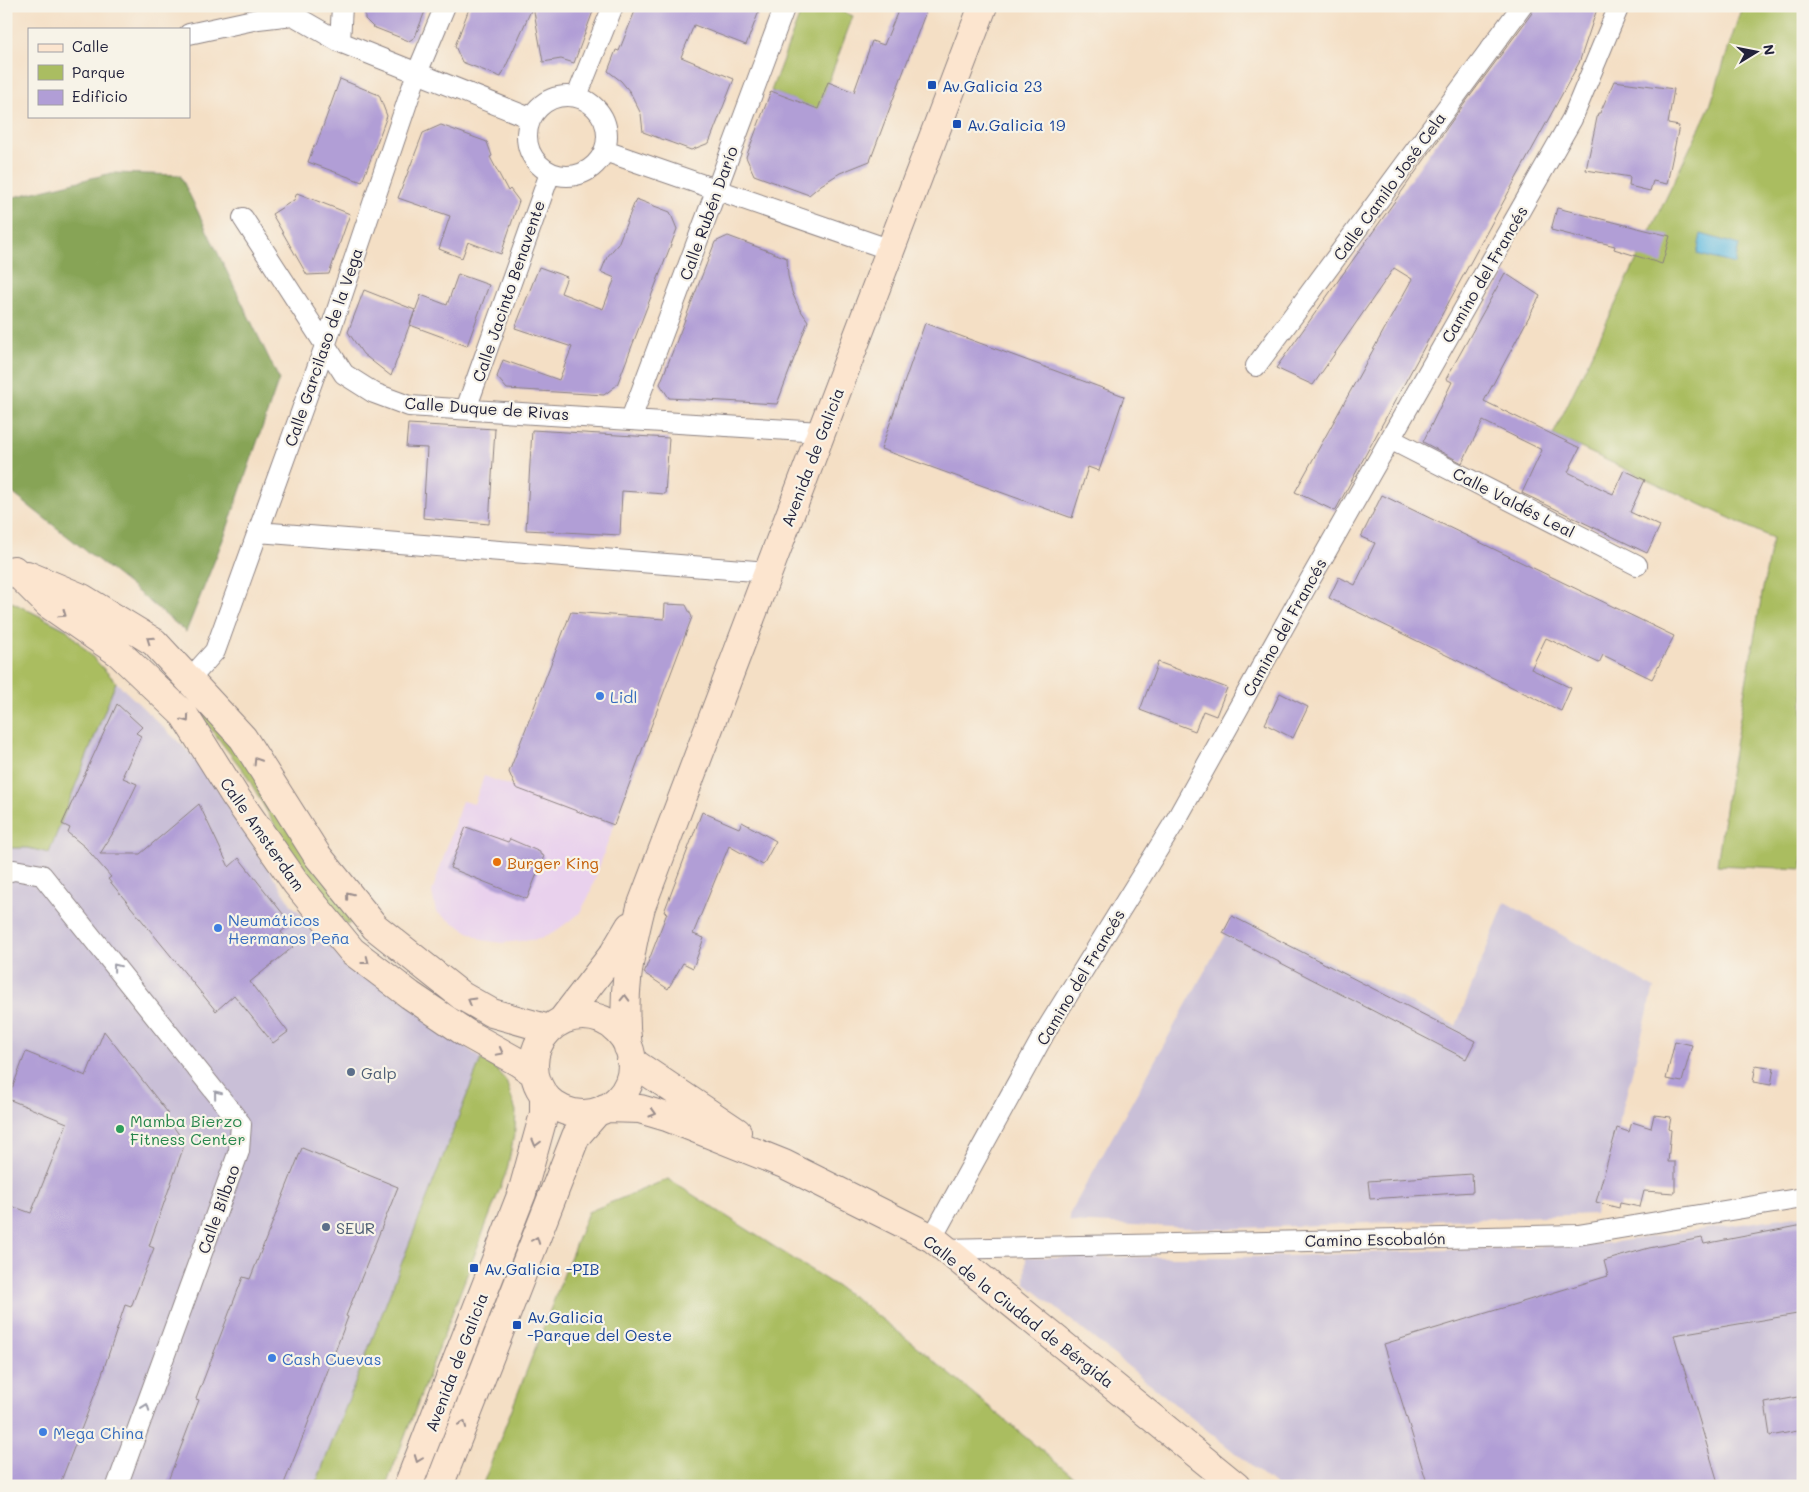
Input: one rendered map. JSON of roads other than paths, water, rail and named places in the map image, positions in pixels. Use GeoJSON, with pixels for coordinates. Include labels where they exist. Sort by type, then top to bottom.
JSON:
{"type":"FeatureCollection","features":[{"type":"Feature","properties":{"kind":"street"},"geometry":{"type":"LineString","coordinates":[[340,42],[342,6]]}},
{"type":"Feature","properties":{"kind":"street","name":"Calle Garcilaso de la Vega"},"geometry":{"type":"LineString","coordinates":[[189,680],[215,651],[325,346],[417,73],[445,6]]}},
{"type":"Feature","properties":{"kind":"street"},"geometry":{"type":"LineString","coordinates":[[577,96],[612,6]]}},
{"type":"Feature","properties":{"kind":"street","name":"Calle Rubén Darío"},"geometry":{"type":"LineString","coordinates":[[631,419],[785,6]]}},
{"type":"Feature","properties":{"kind":"street","name":"Avenida de Galicia"},"geometry":{"type":"LineString","coordinates":[[630,1054],[625,1016],[626,978],[640,908],[984,6]]}},
{"type":"Feature","properties":{"kind":"street","name":"Calle Camilo José Cela"},"geometry":{"type":"LineString","coordinates":[[1256,366],[1522,6]]}},
{"type":"Feature","properties":{"kind":"street","name":"Camino del Francés"},"geometry":{"type":"LineString","coordinates":[[939,1244],[1048,1027],[1176,820],[1572,119],[1619,6]]}},
{"type":"Feature","properties":{"kind":"street"},"geometry":{"type":"LineString","coordinates":[[190,34],[258,19],[293,15],[340,42],[530,118]]}},
{"type":"Feature","properties":{"kind":"street"},"geometry":{"type":"LineString","coordinates":[[561,95],[577,96],[588,100],[598,109],[605,121],[608,134],[605,151],[595,166],[581,175],[566,177],[550,173],[535,161],[526,138],[530,118],[546,100],[561,95]]}},
{"type":"Feature","properties":{"kind":"street"},"geometry":{"type":"LineString","coordinates":[[605,151],[891,250]]}},
{"type":"Feature","properties":{"kind":"street","name":"Calle Jacinto Benavente"},"geometry":{"type":"LineString","coordinates":[[466,409],[550,173]]}},
{"type":"Feature","properties":{"kind":"street","name":"Calle Duque de Rivas"},"geometry":{"type":"LineString","coordinates":[[243,218],[344,374],[374,393],[409,406],[821,432]]}},
{"type":"Feature","properties":{"kind":"street","name":"Calle Valdés Leal"},"geometry":{"type":"LineString","coordinates":[[1390,439],[1637,565]]}},
{"type":"Feature","properties":{"kind":"street"},"geometry":{"type":"LineString","coordinates":[[258,532],[768,572]]}},
{"type":"Feature","properties":{"kind":"street","name":"Calle Amsterdam"},"geometry":{"type":"LineString","coordinates":[[10,568],[82,598],[154,642],[243,738],[317,855],[375,927],[462,996],[492,1013],[556,1024]]}},
{"type":"Feature","properties":{"kind":"street","name":"Calle Amsterdam"},"geometry":{"type":"LineString","coordinates":[[10,568],[48,604],[119,653],[184,715],[236,796],[296,883],[352,951],[466,1033],[518,1062],[539,1084]]}},
{"type":"Feature","properties":{"kind":"street","name":"Calle Bilbao"},"geometry":{"type":"LineString","coordinates":[[6,872],[14,870],[42,875],[241,1124],[239,1151],[117,1486]]}},
{"type":"Feature","properties":{"kind":"street","name":"Avenida de Galicia"},"geometry":{"type":"LineString","coordinates":[[556,1024],[614,952],[640,908]]}},
{"type":"Feature","properties":{"kind":"street"},"geometry":{"type":"LineString","coordinates":[[580,1015],[596,1017],[610,1024],[621,1034],[630,1054],[628,1083],[615,1102],[601,1110],[582,1114],[568,1112],[555,1105],[539,1084],[534,1056],[539,1041],[556,1024],[580,1015]]}},
{"type":"Feature","properties":{"kind":"street","name":"Calle de la Ciudad de Bérgida"},"geometry":{"type":"LineString","coordinates":[[630,1054],[784,1164]]}},
{"type":"Feature","properties":{"kind":"street","name":"Avenida de Galicia"},"geometry":{"type":"LineString","coordinates":[[408,1486],[522,1193],[544,1114],[539,1084]]}},
{"type":"Feature","properties":{"kind":"street","name":"Calle de la Ciudad de Bérgida"},"geometry":{"type":"LineString","coordinates":[[601,1110],[640,1109],[667,1116],[784,1164],[939,1244],[1236,1486]]}},
{"type":"Feature","properties":{"kind":"street","name":"Avenida de Galicia"},"geometry":{"type":"LineString","coordinates":[[439,1486],[576,1136],[601,1110]]}},
{"type":"Feature","properties":{"kind":"street","name":"Camino Escobalón"},"geometry":{"type":"LineString","coordinates":[[939,1244],[1578,1235],[1803,1198]]}},
{"type":"Feature","properties":{"kind":"water"},"geometry":{"type":"Polygon","coordinates":[[[1701,234],[1739,245],[1735,264],[1697,254],[1701,234]]]}},
{"type":"Feature","properties":{"kind":"place","name":"Av.Galicia 23"},"geometry":{"type":"Point","coordinates":[932,85]}},
{"type":"Feature","properties":{"kind":"place","name":"Av.Galicia 19"},"geometry":{"type":"Point","coordinates":[957,124]}},
{"type":"Feature","properties":{"kind":"place","name":"Lidl"},"geometry":{"type":"Point","coordinates":[600,696]}},
{"type":"Feature","properties":{"kind":"place","name":"Burger King"},"geometry":{"type":"Point","coordinates":[497,862]}},
{"type":"Feature","properties":{"kind":"place","name":"Neumáticos Hermanos Peña"},"geometry":{"type":"Point","coordinates":[218,928]}},
{"type":"Feature","properties":{"kind":"place","name":"Galp"},"geometry":{"type":"Point","coordinates":[351,1072]}},
{"type":"Feature","properties":{"kind":"place","name":"Mamba Bierzo Fitness Center"},"geometry":{"type":"Point","coordinates":[120,1129]}},
{"type":"Feature","properties":{"kind":"place","name":"SEUR"},"geometry":{"type":"Point","coordinates":[326,1227]}},
{"type":"Feature","properties":{"kind":"place","name":"Av.Galicia -PIB"},"geometry":{"type":"Point","coordinates":[474,1268]}},
{"type":"Feature","properties":{"kind":"place","name":"Av.Galicia -Parque del Oeste"},"geometry":{"type":"Point","coordinates":[517,1325]}},
{"type":"Feature","properties":{"kind":"place","name":"Cash Cuevas"},"geometry":{"type":"Point","coordinates":[272,1358]}},
{"type":"Feature","properties":{"kind":"place","name":"Mega China"},"geometry":{"type":"Point","coordinates":[43,1432]}}]}
